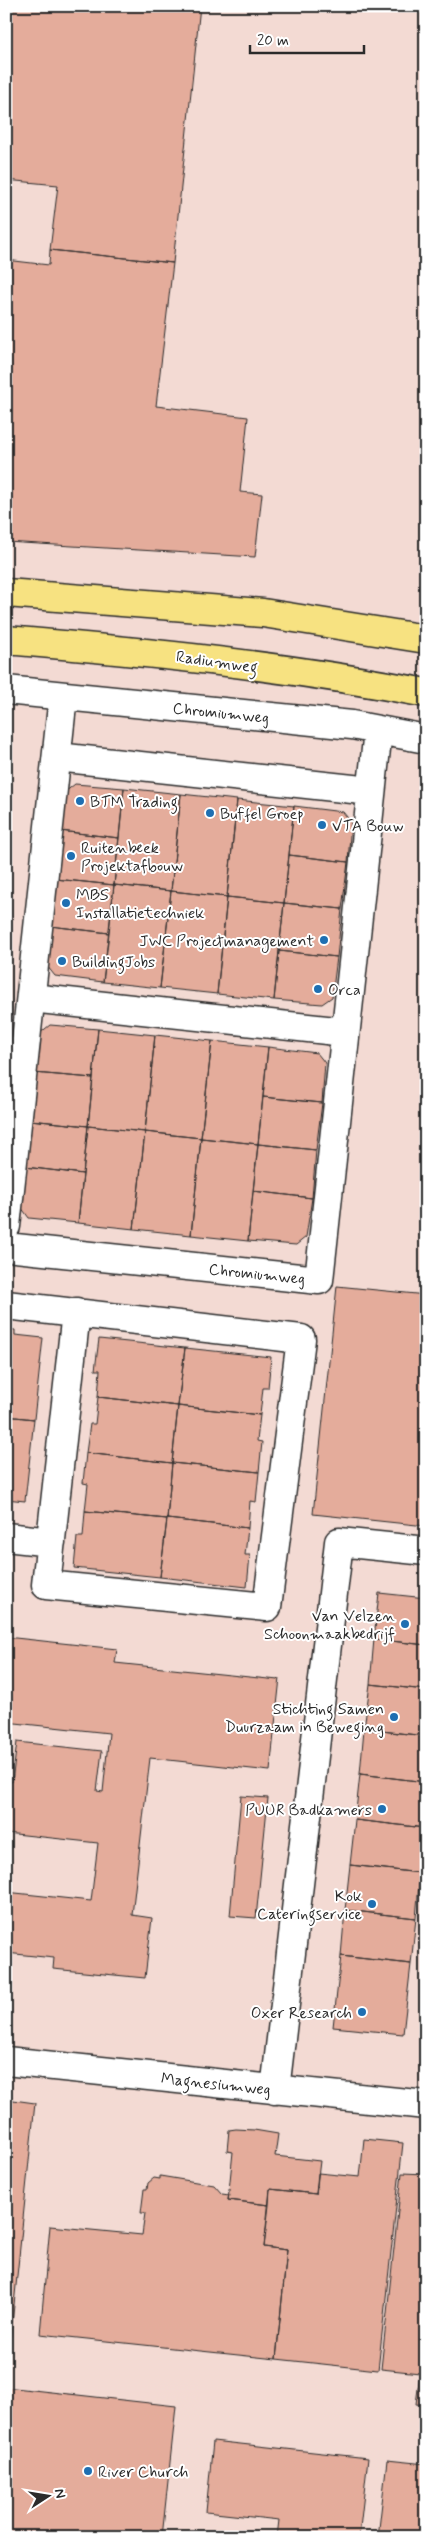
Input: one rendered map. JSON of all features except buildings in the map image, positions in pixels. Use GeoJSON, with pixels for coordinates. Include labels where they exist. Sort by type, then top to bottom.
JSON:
{"type":"FeatureCollection","features":[{"type":"Feature","properties":{"kind":"main road"},"geometry":{"type":"LineString","coordinates":[[6,593],[263,613],[426,639]]}},
{"type":"Feature","properties":{"kind":"main road","name":"Radiumweg"},"geometry":{"type":"LineString","coordinates":[[6,640],[179,655],[426,693]]}},
{"type":"Feature","properties":{"kind":"street","name":"Chromiumweg"},"geometry":{"type":"LineString","coordinates":[[6,690],[378,730],[426,739]]}},
{"type":"Feature","properties":{"kind":"street"},"geometry":{"type":"LineString","coordinates":[[6,1226],[63,696]]}},
{"type":"Feature","properties":{"kind":"street","name":"Chromiumweg"},"geometry":{"type":"LineString","coordinates":[[6,1247],[319,1280],[378,730]]}},
{"type":"Feature","properties":{"kind":"street"},"geometry":{"type":"LineString","coordinates":[[57,757],[371,791]]}},
{"type":"Feature","properties":{"kind":"street"},"geometry":{"type":"LineString","coordinates":[[31,998],[345,1032]]}},
{"type":"Feature","properties":{"kind":"street"},"geometry":{"type":"LineString","coordinates":[[6,1305],[76,1312],[301,1339],[267,1607],[46,1586],[76,1312]]}},
{"type":"Feature","properties":{"kind":"street"},"geometry":{"type":"LineString","coordinates":[[6,1537],[51,1542]]}},
{"type":"Feature","properties":{"kind":"street"},"geometry":{"type":"LineString","coordinates":[[275,2090],[339,1542],[426,1551]]}},
{"type":"Feature","properties":{"kind":"street","name":"Magnesiumweg"},"geometry":{"type":"LineString","coordinates":[[6,2061],[426,2105]]}},
{"type":"Feature","properties":{"kind":"shaded area"},"geometry":{"type":"Polygon","coordinates":[[[6,6],[426,6],[426,2537],[6,2537],[6,6]]]}},
{"type":"Feature","properties":{"kind":"place","name":"BTM Trading"},"geometry":{"type":"Point","coordinates":[80,801]}},
{"type":"Feature","properties":{"kind":"place","name":"Buffel Groep"},"geometry":{"type":"Point","coordinates":[210,813]}},
{"type":"Feature","properties":{"kind":"place","name":"VTA Bouw"},"geometry":{"type":"Point","coordinates":[322,825]}},
{"type":"Feature","properties":{"kind":"place","name":"Ruitenbeek Projektafbouw"},"geometry":{"type":"Point","coordinates":[71,856]}},
{"type":"Feature","properties":{"kind":"place","name":"MBS Installatietechniek"},"geometry":{"type":"Point","coordinates":[66,903]}},
{"type":"Feature","properties":{"kind":"place","name":"JWC Projectmanagement"},"geometry":{"type":"Point","coordinates":[324,940]}},
{"type":"Feature","properties":{"kind":"place","name":"BuildingJobs"},"geometry":{"type":"Point","coordinates":[62,961]}},
{"type":"Feature","properties":{"kind":"place","name":"Orca"},"geometry":{"type":"Point","coordinates":[318,989]}},
{"type":"Feature","properties":{"kind":"place","name":"Van Velzen Schoonmaakbedrijf"},"geometry":{"type":"Point","coordinates":[405,1624]}},
{"type":"Feature","properties":{"kind":"place","name":"Stichting Samen Duurzaam in Beweging"},"geometry":{"type":"Point","coordinates":[394,1717]}},
{"type":"Feature","properties":{"kind":"place","name":"PUUR Badkamers"},"geometry":{"type":"Point","coordinates":[382,1809]}},
{"type":"Feature","properties":{"kind":"place","name":"Kok Cateringservice"},"geometry":{"type":"Point","coordinates":[372,1904]}},
{"type":"Feature","properties":{"kind":"place","name":"Oxer Research"},"geometry":{"type":"Point","coordinates":[362,2012]}},
{"type":"Feature","properties":{"kind":"place","name":"River Church"},"geometry":{"type":"Point","coordinates":[88,2471]}}]}
